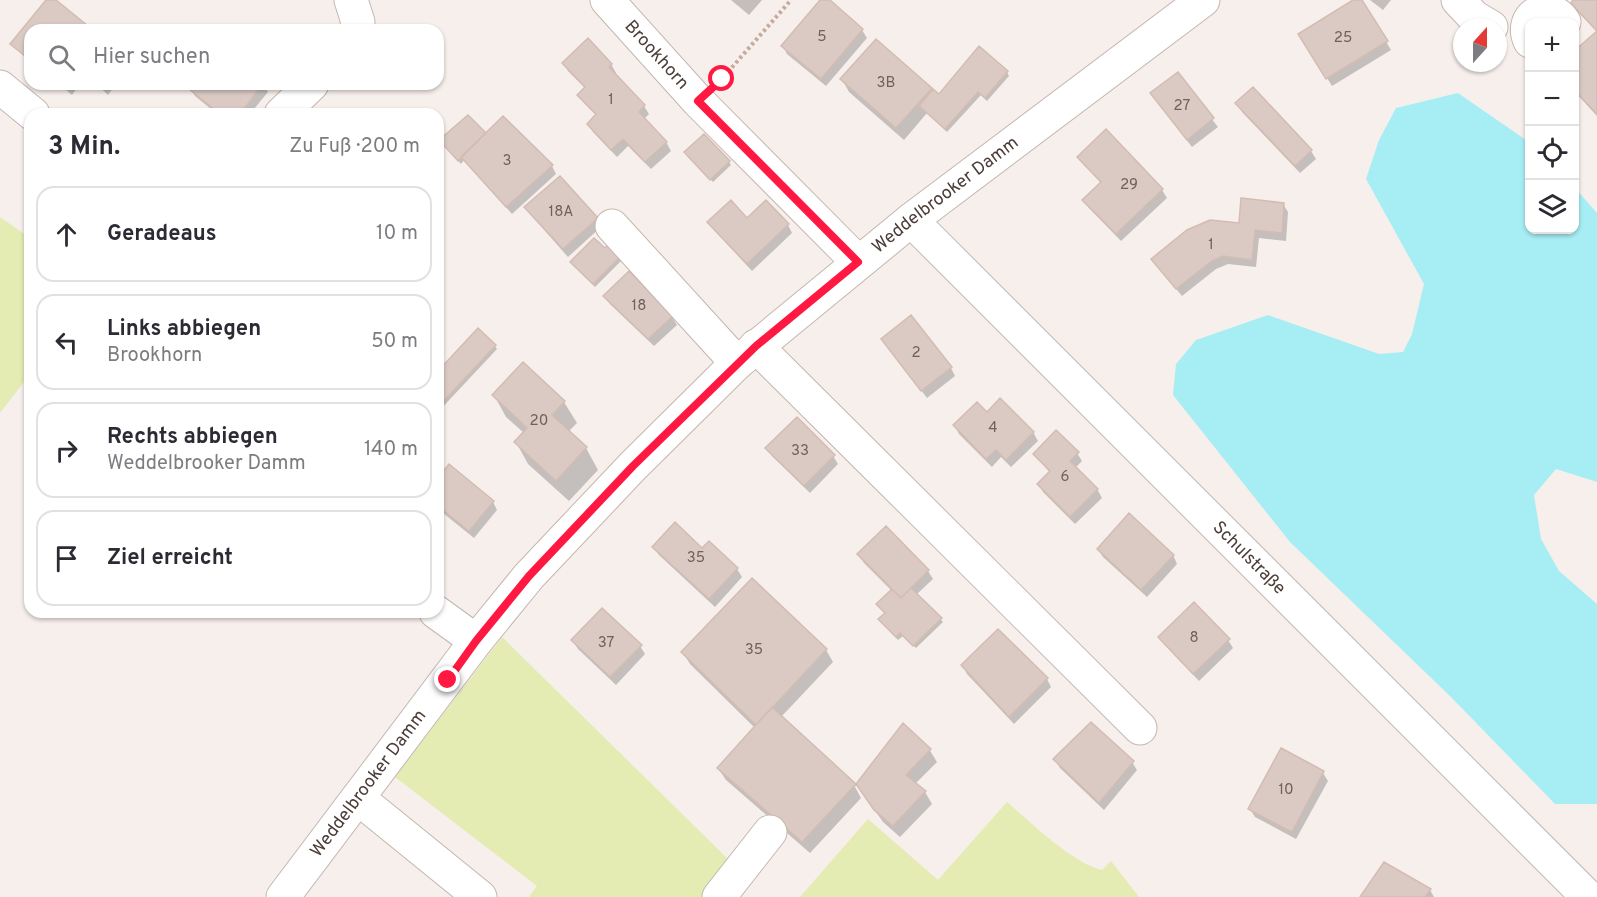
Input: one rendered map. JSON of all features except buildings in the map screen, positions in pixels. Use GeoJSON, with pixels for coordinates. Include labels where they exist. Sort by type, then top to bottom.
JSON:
{"type":"FeatureCollection","features":[{"type":"Feature","properties":{"kind":"street"},"geometry":{"type":"LineString","coordinates":[[351,0],[358,24]]}},
{"type":"Feature","properties":{"kind":"street","name":"Brookhorn"},"geometry":{"type":"LineString","coordinates":[[607,0],[698,101],[858,262]]}},
{"type":"Feature","properties":{"kind":"street","name":"Weddelbrooker Damm"},"geometry":{"type":"LineString","coordinates":[[283,897],[476,641],[529,576],[633,466],[747,355],[858,262],[1203,0]]}},
{"type":"Feature","properties":{"kind":"street"},"geometry":{"type":"LineString","coordinates":[[1458,0],[1476,18]]}},
{"type":"Feature","properties":{"kind":"street"},"geometry":{"type":"LineString","coordinates":[[1531,18],[1542,11],[1555,12],[1561,18]]}},
{"type":"Feature","properties":{"kind":"street"},"geometry":{"type":"LineString","coordinates":[[0,87],[26,108]]}},
{"type":"Feature","properties":{"kind":"street"},"geometry":{"type":"LineString","coordinates":[[287,108],[306,90]]}},
{"type":"Feature","properties":{"kind":"street","name":"Schulstraße"},"geometry":{"type":"LineString","coordinates":[[911,220],[1588,897]]}},
{"type":"Feature","properties":{"kind":"street"},"geometry":{"type":"LineString","coordinates":[[612,226],[1140,729]]}},
{"type":"Feature","properties":{"kind":"street"},"geometry":{"type":"LineString","coordinates":[[444,618],[476,641]]}},
{"type":"Feature","properties":{"kind":"street"},"geometry":{"type":"LineString","coordinates":[[358,798],[480,897]]}},
{"type":"Feature","properties":{"kind":"street"},"geometry":{"type":"LineString","coordinates":[[719,897],[770,832]]}},
{"type":"Feature","properties":{"kind":"path"},"geometry":{"type":"LineString","coordinates":[[698,101],[722,79],[791,0]]}},
{"type":"Feature","properties":{"kind":"green space"},"geometry":{"type":"Polygon","coordinates":[[[0,217],[24,234],[24,382],[0,413],[0,217]]]}},
{"type":"Feature","properties":{"kind":"green space"},"geometry":{"type":"Polygon","coordinates":[[[502,637],[731,862],[701,897],[529,897],[537,886],[395,777],[502,637]]]}},
{"type":"Feature","properties":{"kind":"green space"},"geometry":{"type":"Polygon","coordinates":[[[1007,802],[1079,860],[1102,870],[1111,861],[1139,897],[800,897],[868,819],[938,880],[1007,802]]]}},
{"type":"Feature","properties":{"kind":"water"},"geometry":{"type":"Polygon","coordinates":[[[1458,93],[1525,139],[1525,234],[1579,234],[1579,193],[1597,213],[1597,482],[1556,469],[1534,495],[1541,539],[1559,571],[1597,604],[1597,804],[1555,804],[1451,697],[1290,542],[1173,395],[1176,364],[1196,340],[1268,315],[1379,354],[1403,352],[1412,334],[1424,284],[1366,179],[1379,140],[1396,108],[1458,93]]]}},
{"type":"Feature","properties":{"kind":"route"},"geometry":{"type":"LineString","coordinates":[[448,680],[476,641],[529,576],[633,466],[737,363],[858,262],[698,101],[722,79]]}}]}
